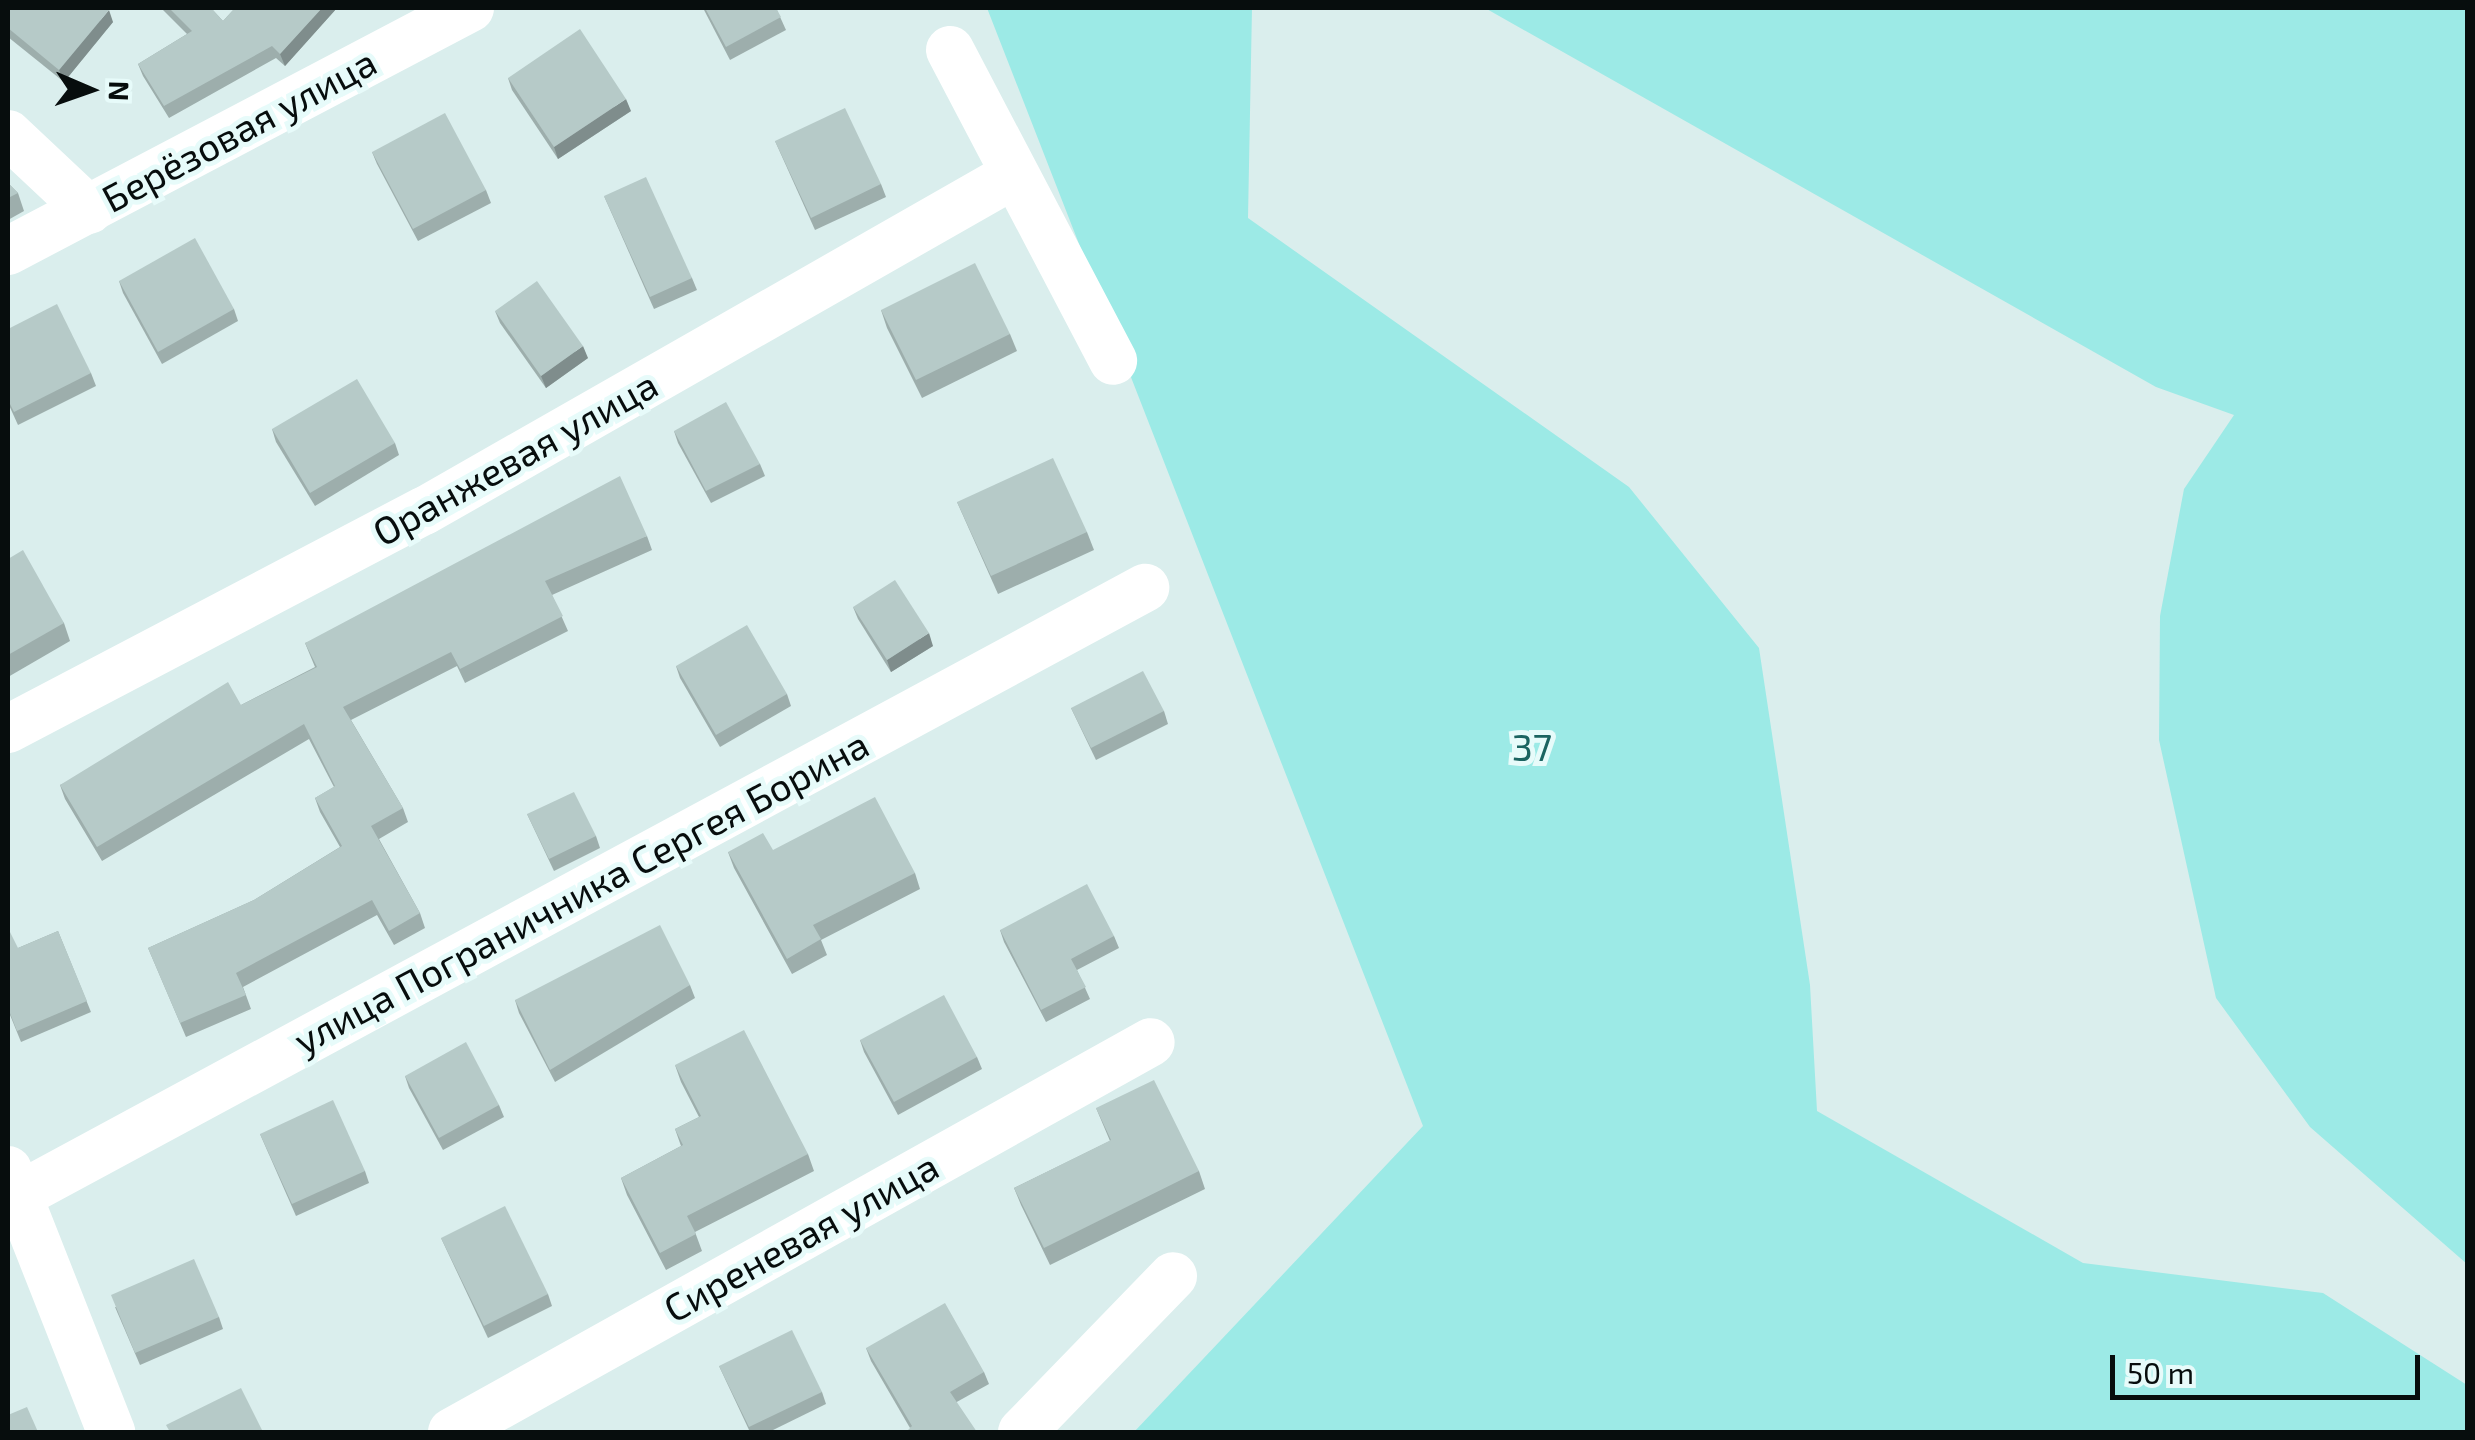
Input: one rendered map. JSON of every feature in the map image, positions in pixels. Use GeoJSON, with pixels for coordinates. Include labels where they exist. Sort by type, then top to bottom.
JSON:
{"type":"FeatureCollection","features":[{"type":"Feature","properties":{"kind":"street","name":"Берёзовая улица"},"geometry":{"type":"LineString","coordinates":[[8,251],[470,8]]}},
{"type":"Feature","properties":{"kind":"street"},"geometry":{"type":"LineString","coordinates":[[950,50],[1113,361]]}},
{"type":"Feature","properties":{"kind":"street"},"geometry":{"type":"LineString","coordinates":[[8,134],[90,210]]}},
{"type":"Feature","properties":{"kind":"street","name":"Оранжевая улица"},"geometry":{"type":"LineString","coordinates":[[8,729],[424,511],[1015,174]]}},
{"type":"Feature","properties":{"kind":"street","name":"улица Пограничника Сергея Борина"},"geometry":{"type":"LineString","coordinates":[[13,1183],[1144,588]]}},
{"type":"Feature","properties":{"kind":"street","name":"Сиреневая улица"},"geometry":{"type":"LineString","coordinates":[[452,1432],[1151,1042]]}},
{"type":"Feature","properties":{"kind":"street"},"geometry":{"type":"LineString","coordinates":[[13,1183],[110,1432]]}},
{"type":"Feature","properties":{"kind":"street"},"geometry":{"type":"LineString","coordinates":[[1022,1432],[1173,1276]]}},
{"type":"Feature","properties":{"kind":"green space","name":"37"},"geometry":{"type":"Polygon","coordinates":[[[987,8],[1252,8],[1248,218],[1629,487],[1759,648],[1810,985],[1817,1111],[2083,1263],[2323,1293],[2467,1385],[2467,1432],[1134,1432],[1423,1126],[987,8]]]}},
{"type":"Feature","properties":{"kind":"green space"},"geometry":{"type":"Polygon","coordinates":[[[1485,8],[2467,8],[2467,1264],[2310,1127],[2216,998],[2159,740],[2160,616],[2184,489],[2234,415],[2156,387],[1485,8]]]}},
{"type":"Feature","properties":{"kind":"building"},"geometry":{"type":"Polygon","coordinates":[[[8,8],[109,10],[59,70],[8,28],[8,8]]]}},
{"type":"Feature","properties":{"kind":"building"},"geometry":{"type":"Polygon","coordinates":[[[169,8],[211,8],[223,21],[235,8],[322,8],[280,54],[272,46],[164,106],[138,64],[192,31],[169,8]]]}},
{"type":"Feature","properties":{"kind":"building"},"geometry":{"type":"Polygon","coordinates":[[[705,8],[776,8],[781,17],[726,47],[705,8]]]}},
{"type":"Feature","properties":{"kind":"building"},"geometry":{"type":"Polygon","coordinates":[[[580,29],[626,99],[554,147],[508,78],[580,29]]]}},
{"type":"Feature","properties":{"kind":"building"},"geometry":{"type":"Polygon","coordinates":[[[845,108],[881,184],[811,218],[775,141],[845,108]]]}},
{"type":"Feature","properties":{"kind":"building"},"geometry":{"type":"Polygon","coordinates":[[[445,113],[486,190],[413,229],[372,152],[445,113]]]}},
{"type":"Feature","properties":{"kind":"building"},"geometry":{"type":"Polygon","coordinates":[[[646,177],[692,278],[650,297],[604,196],[646,177]]]}},
{"type":"Feature","properties":{"kind":"building"},"geometry":{"type":"Polygon","coordinates":[[[8,183],[18,193],[8,198],[8,183]]]}},
{"type":"Feature","properties":{"kind":"building"},"geometry":{"type":"Polygon","coordinates":[[[195,238],[234,309],[158,352],[119,281],[195,238]]]}},
{"type":"Feature","properties":{"kind":"building"},"geometry":{"type":"Polygon","coordinates":[[[975,263],[1010,334],[916,380],[881,310],[975,263]]]}},
{"type":"Feature","properties":{"kind":"building"},"geometry":{"type":"Polygon","coordinates":[[[537,281],[583,346],[541,376],[495,311],[537,281]]]}},
{"type":"Feature","properties":{"kind":"building"},"geometry":{"type":"Polygon","coordinates":[[[57,304],[91,373],[14,412],[8,400],[8,329],[57,304]]]}},
{"type":"Feature","properties":{"kind":"building"},"geometry":{"type":"Polygon","coordinates":[[[357,379],[395,443],[310,493],[272,429],[357,379]]]}},
{"type":"Feature","properties":{"kind":"building"},"geometry":{"type":"Polygon","coordinates":[[[726,402],[760,464],[706,491],[674,431],[726,402]]]}},
{"type":"Feature","properties":{"kind":"building"},"geometry":{"type":"Polygon","coordinates":[[[1053,458],[1087,532],[991,576],[957,502],[1053,458]]]}},
{"type":"Feature","properties":{"kind":"building"},"geometry":{"type":"Polygon","coordinates":[[[620,476],[647,536],[545,581],[563,616],[460,669],[451,652],[343,707],[403,808],[371,826],[420,913],[389,931],[372,900],[236,973],[246,995],[180,1023],[148,948],[254,900],[342,846],[315,798],[335,786],[304,724],[97,847],[60,785],[228,682],[241,705],[317,667],[305,643],[620,476]]]}},
{"type":"Feature","properties":{"kind":"building"},"geometry":{"type":"Polygon","coordinates":[[[23,550],[64,623],[8,655],[8,559],[23,550]]]}},
{"type":"Feature","properties":{"kind":"building"},"geometry":{"type":"Polygon","coordinates":[[[895,580],[929,633],[887,660],[853,607],[895,580]]]}},
{"type":"Feature","properties":{"kind":"building"},"geometry":{"type":"Polygon","coordinates":[[[747,625],[787,694],[716,735],[676,666],[747,625]]]}},
{"type":"Feature","properties":{"kind":"building"},"geometry":{"type":"Polygon","coordinates":[[[1143,671],[1164,711],[1091,748],[1071,708],[1143,671]]]}},
{"type":"Feature","properties":{"kind":"building"},"geometry":{"type":"Polygon","coordinates":[[[574,792],[596,836],[549,859],[527,814],[574,792]]]}},
{"type":"Feature","properties":{"kind":"building"},"geometry":{"type":"Polygon","coordinates":[[[875,797],[915,873],[813,925],[821,939],[787,959],[728,852],[763,833],[773,850],[875,797]]]}},
{"type":"Feature","properties":{"kind":"building"},"geometry":{"type":"Polygon","coordinates":[[[1087,884],[1114,936],[1071,959],[1086,987],[1041,1010],[1000,930],[1087,884]]]}},
{"type":"Feature","properties":{"kind":"building"},"geometry":{"type":"Polygon","coordinates":[[[660,925],[690,985],[550,1070],[515,1000],[660,925]]]}},
{"type":"Feature","properties":{"kind":"building"},"geometry":{"type":"Polygon","coordinates":[[[8,928],[18,948],[58,931],[87,1001],[17,1031],[8,1008],[8,928]]]}},
{"type":"Feature","properties":{"kind":"building"},"geometry":{"type":"Polygon","coordinates":[[[944,995],[977,1057],[894,1102],[860,1040],[944,995]]]}},
{"type":"Feature","properties":{"kind":"building"},"geometry":{"type":"Polygon","coordinates":[[[744,1030],[808,1154],[687,1216],[696,1234],[660,1253],[621,1178],[683,1145],[675,1129],[701,1116],[675,1065],[744,1030]]]}},
{"type":"Feature","properties":{"kind":"building"},"geometry":{"type":"Polygon","coordinates":[[[466,1042],[499,1105],[439,1138],[405,1076],[466,1042]]]}},
{"type":"Feature","properties":{"kind":"building"},"geometry":{"type":"Polygon","coordinates":[[[1154,1080],[1199,1171],[1044,1248],[1014,1188],[1111,1140],[1096,1108],[1154,1080]]]}},
{"type":"Feature","properties":{"kind":"building"},"geometry":{"type":"Polygon","coordinates":[[[333,1100],[365,1171],[292,1204],[260,1134],[333,1100]]]}},
{"type":"Feature","properties":{"kind":"building"},"geometry":{"type":"Polygon","coordinates":[[[505,1206],[548,1294],[484,1326],[441,1238],[505,1206]]]}},
{"type":"Feature","properties":{"kind":"building"},"geometry":{"type":"Polygon","coordinates":[[[194,1259],[219,1317],[135,1353],[111,1295],[194,1259]]]}},
{"type":"Feature","properties":{"kind":"building"},"geometry":{"type":"Polygon","coordinates":[[[945,1303],[984,1372],[950,1392],[977,1432],[906,1432],[912,1426],[866,1348],[945,1303]]]}},
{"type":"Feature","properties":{"kind":"building"},"geometry":{"type":"Polygon","coordinates":[[[792,1330],[822,1392],[749,1427],[719,1366],[792,1330]]]}},
{"type":"Feature","properties":{"kind":"building"},"geometry":{"type":"Polygon","coordinates":[[[241,1388],[263,1432],[170,1432],[166,1425],[241,1388]]]}},
{"type":"Feature","properties":{"kind":"building"},"geometry":{"type":"Polygon","coordinates":[[[27,1407],[38,1432],[8,1432],[8,1415],[27,1407]]]}}]}
